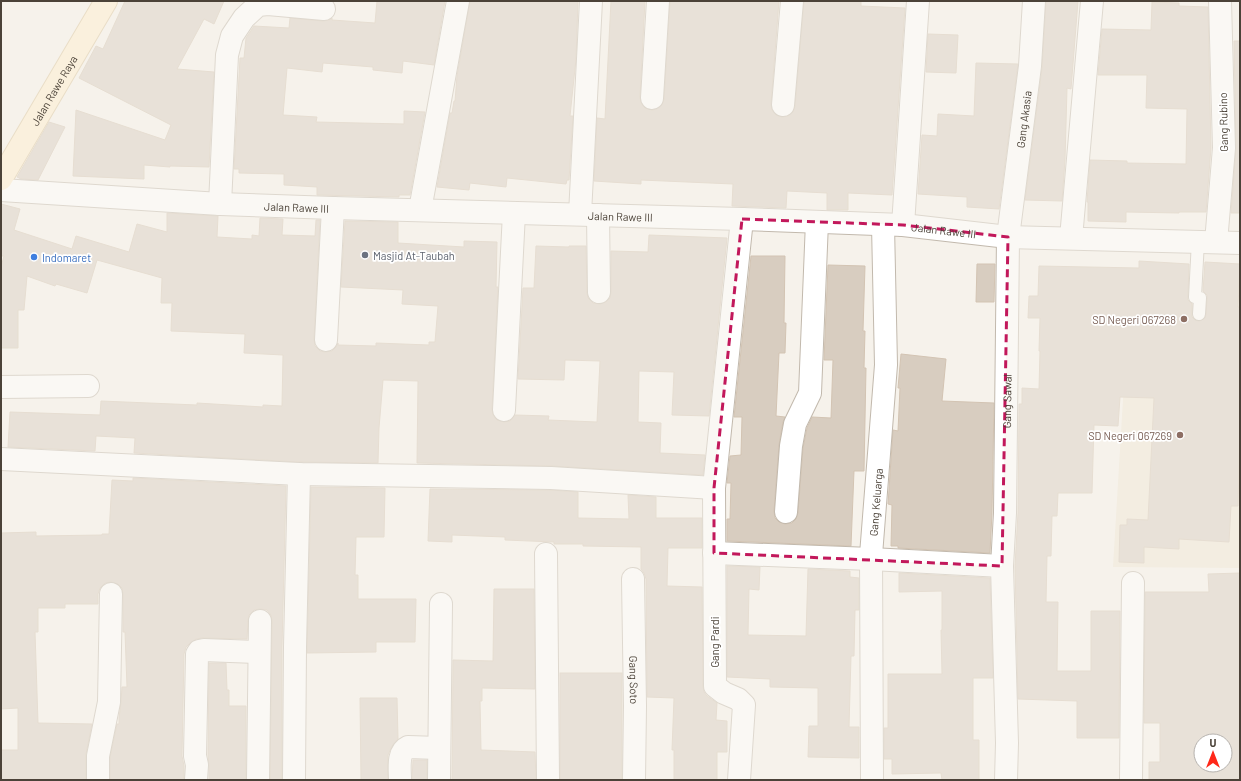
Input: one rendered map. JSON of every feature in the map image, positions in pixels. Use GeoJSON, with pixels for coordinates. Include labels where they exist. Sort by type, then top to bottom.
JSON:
{"type":"FeatureCollection","features":[{"type":"Feature","properties":{"kind":"street","name":"Jalan Rawe Raya"},"geometry":{"type":"LineString","coordinates":[[2,178],[106,1]]}},
{"type":"Feature","properties":{"kind":"street"},"geometry":{"type":"LineString","coordinates":[[420,210],[458,1]]}},
{"type":"Feature","properties":{"kind":"street"},"geometry":{"type":"LineString","coordinates":[[591,1],[589,215],[599,292]]}},
{"type":"Feature","properties":{"kind":"street"},"geometry":{"type":"LineString","coordinates":[[652,98],[658,1]]}},
{"type":"Feature","properties":{"kind":"street"},"geometry":{"type":"LineString","coordinates":[[783,105],[792,1]]}},
{"type":"Feature","properties":{"kind":"street","name":"Gang Keluarga"},"geometry":{"type":"LineString","coordinates":[[872,780],[871,559],[886,365],[893,225],[918,1]]}},
{"type":"Feature","properties":{"kind":"street","name":"Gang Akasia"},"geometry":{"type":"LineString","coordinates":[[1008,237],[1030,66],[1034,1]]}},
{"type":"Feature","properties":{"kind":"street"},"geometry":{"type":"LineString","coordinates":[[1071,238],[1092,1]]}},
{"type":"Feature","properties":{"kind":"street","name":"Gang Rubino"},"geometry":{"type":"LineString","coordinates":[[1207,242],[1232,149],[1220,1]]}},
{"type":"Feature","properties":{"kind":"street"},"geometry":{"type":"LineString","coordinates":[[220,204],[227,55],[232,36],[244,18],[258,6],[268,4],[324,9]]}},
{"type":"Feature","properties":{"kind":"street","name":"Jalan Rawe III"},"geometry":{"type":"LineString","coordinates":[[2,178],[220,204],[742,219],[893,225],[1008,237],[1240,243]]}},
{"type":"Feature","properties":{"kind":"street"},"geometry":{"type":"LineString","coordinates":[[326,340],[333,208]]}},
{"type":"Feature","properties":{"kind":"street"},"geometry":{"type":"LineString","coordinates":[[504,410],[514,213]]}},
{"type":"Feature","properties":{"kind":"street","name":"Gang Pardi"},"geometry":{"type":"LineString","coordinates":[[739,780],[744,705],[738,699],[724,693],[715,686],[714,488],[742,219]]}},
{"type":"Feature","properties":{"kind":"street"},"geometry":{"type":"LineString","coordinates":[[786,512],[791,446],[795,424],[810,393],[817,222]]}},
{"type":"Feature","properties":{"kind":"street","name":"Gang Sawal"},"geometry":{"type":"LineString","coordinates":[[1006,780],[1007,744],[1002,566],[1005,513],[1008,237]]}},
{"type":"Feature","properties":{"kind":"street"},"geometry":{"type":"LineString","coordinates":[[1,387],[88,386]]}},
{"type":"Feature","properties":{"kind":"street"},"geometry":{"type":"LineString","coordinates":[[1,459],[298,474],[551,478],[714,488]]}},
{"type":"Feature","properties":{"kind":"street"},"geometry":{"type":"LineString","coordinates":[[294,780],[298,474]]}},
{"type":"Feature","properties":{"kind":"street"},"geometry":{"type":"LineString","coordinates":[[714,553],[1002,566]]}},
{"type":"Feature","properties":{"kind":"street"},"geometry":{"type":"LineString","coordinates":[[546,554],[548,780]]}},
{"type":"Feature","properties":{"kind":"street","name":"Gang Soto"},"geometry":{"type":"LineString","coordinates":[[633,579],[635,706],[634,780]]}},
{"type":"Feature","properties":{"kind":"street"},"geometry":{"type":"LineString","coordinates":[[1131,780],[1133,583]]}},
{"type":"Feature","properties":{"kind":"street"},"geometry":{"type":"LineString","coordinates":[[98,780],[98,756],[109,702],[111,594]]}},
{"type":"Feature","properties":{"kind":"street"},"geometry":{"type":"LineString","coordinates":[[439,780],[441,604]]}},
{"type":"Feature","properties":{"kind":"street"},"geometry":{"type":"LineString","coordinates":[[258,780],[260,620]]}},
{"type":"Feature","properties":{"kind":"street"},"geometry":{"type":"LineString","coordinates":[[196,780],[197,654],[204,650],[259,652]]}},
{"type":"Feature","properties":{"kind":"street"},"geometry":{"type":"LineString","coordinates":[[400,780],[401,755],[405,749],[408,747],[440,748]]}},
{"type":"Feature","properties":{"kind":"lane"},"geometry":{"type":"LineString","coordinates":[[1199,314],[1200,298],[1195,298],[1207,242]]}},
{"type":"Feature","properties":{"kind":"highlighted area"},"geometry":{"type":"Polygon","coordinates":[[[742,219],[903,225],[1008,237],[1002,566],[714,553],[714,488],[742,219]]]}},
{"type":"Feature","properties":{"kind":"shaded area"},"geometry":{"type":"Polygon","coordinates":[[[1129,299],[1240,305],[1240,568],[1113,567],[1129,299]]]}},
{"type":"Feature","properties":{"kind":"building"},"geometry":{"type":"Polygon","coordinates":[[[125,1],[224,1],[214,24],[204,19],[177,69],[214,72],[209,167],[144,165],[144,179],[73,176],[76,110],[165,140],[171,125],[79,78],[96,46],[103,49],[125,1]]]}},
{"type":"Feature","properties":{"kind":"building"},"geometry":{"type":"Polygon","coordinates":[[[377,1],[445,1],[434,65],[403,61],[402,73],[373,70],[373,67],[323,63],[322,72],[287,68],[283,115],[317,117],[316,122],[404,124],[404,111],[425,112],[410,195],[399,195],[399,197],[317,195],[317,187],[284,185],[284,174],[239,173],[239,169],[234,169],[240,58],[244,58],[246,38],[254,26],[289,28],[290,18],[323,21],[332,18],[332,20],[375,23],[377,1]]]}},
{"type":"Feature","properties":{"kind":"building"},"geometry":{"type":"Polygon","coordinates":[[[470,1],[578,1],[576,59],[570,116],[573,116],[569,180],[567,180],[566,184],[507,178],[506,187],[470,183],[469,190],[437,187],[450,113],[452,113],[455,101],[457,76],[470,1]]]}},
{"type":"Feature","properties":{"kind":"building"},"geometry":{"type":"Polygon","coordinates":[[[611,1],[645,1],[640,97],[641,103],[645,108],[652,110],[657,109],[662,105],[664,99],[670,1],[779,1],[771,104],[772,110],[776,115],[782,117],[788,116],[793,112],[795,106],[804,1],[861,1],[861,6],[905,8],[892,195],[848,193],[848,210],[827,210],[827,193],[787,191],[786,208],[732,206],[733,184],[641,180],[641,184],[594,181],[597,118],[605,119],[611,1]]]}},
{"type":"Feature","properties":{"kind":"building"},"geometry":{"type":"Polygon","coordinates":[[[1046,1],[1078,1],[1071,89],[1067,88],[1062,201],[1025,200],[1042,68],[1046,1]]]}},
{"type":"Feature","properties":{"kind":"building"},"geometry":{"type":"Polygon","coordinates":[[[1152,2],[1179,3],[1179,6],[1208,7],[1211,148],[1206,212],[1126,212],[1126,222],[1088,221],[1087,202],[1090,160],[1127,161],[1127,163],[1186,164],[1187,109],[1146,108],[1147,75],[1098,75],[1102,29],[1151,30],[1152,2]]]}},
{"type":"Feature","properties":{"kind":"building"},"geometry":{"type":"Polygon","coordinates":[[[928,34],[958,35],[956,73],[926,72],[928,34]]]}},
{"type":"Feature","properties":{"kind":"building"},"geometry":{"type":"Polygon","coordinates":[[[1234,41],[1240,41],[1240,213],[1231,213],[1236,148],[1234,41]]]}},
{"type":"Feature","properties":{"kind":"building"},"geometry":{"type":"Polygon","coordinates":[[[976,63],[1018,64],[999,209],[967,207],[967,197],[918,194],[922,135],[937,136],[938,114],[974,116],[976,63]]]}},
{"type":"Feature","properties":{"kind":"building"},"geometry":{"type":"Polygon","coordinates":[[[49,122],[65,127],[38,180],[21,179],[17,177],[49,122]]]}},
{"type":"Feature","properties":{"kind":"building"},"geometry":{"type":"Polygon","coordinates":[[[1,204],[20,209],[14,230],[72,249],[76,236],[129,252],[137,224],[167,232],[167,213],[218,216],[217,237],[252,239],[252,235],[259,236],[260,218],[283,219],[282,235],[315,236],[316,220],[320,220],[314,339],[315,346],[320,351],[325,352],[332,351],[338,343],[338,345],[376,346],[376,343],[429,345],[429,342],[435,342],[438,306],[402,304],[403,290],[341,287],[345,221],[398,222],[398,243],[464,247],[464,241],[497,242],[496,287],[498,287],[492,409],[493,415],[497,420],[504,422],[510,421],[515,415],[549,416],[548,420],[597,422],[600,361],[565,360],[564,380],[518,379],[523,288],[534,288],[536,246],[586,246],[588,298],[593,303],[600,304],[606,302],[610,298],[611,251],[648,252],[649,235],[727,238],[709,416],[672,415],[674,372],[639,371],[638,422],[661,423],[660,453],[705,455],[703,475],[552,466],[417,463],[418,381],[383,380],[378,463],[299,462],[134,453],[135,438],[96,436],[95,451],[8,447],[10,412],[100,415],[101,401],[197,405],[197,403],[263,407],[263,405],[282,406],[283,355],[244,353],[245,334],[171,331],[172,303],[161,303],[162,278],[97,260],[87,293],[56,284],[55,286],[27,276],[24,310],[18,310],[18,348],[1,348],[1,267],[4,256],[1,256],[1,204]]]}},
{"type":"Feature","properties":{"kind":"building"},"geometry":{"type":"Polygon","coordinates":[[[751,256],[785,256],[785,353],[779,353],[776,416],[785,417],[779,445],[774,511],[775,518],[779,522],[785,524],[792,523],[796,519],[798,513],[803,448],[807,428],[812,417],[831,418],[833,360],[824,360],[828,265],[865,266],[863,331],[865,331],[864,368],[866,368],[864,471],[854,471],[851,546],[727,541],[727,519],[730,519],[731,483],[727,483],[730,456],[741,455],[742,417],[734,417],[751,256]]]}},
{"type":"Feature","properties":{"kind":"building"},"geometry":{"type":"Polygon","coordinates":[[[1139,261],[1189,264],[1188,300],[1192,304],[1192,317],[1199,321],[1205,318],[1206,314],[1207,295],[1203,291],[1205,262],[1240,264],[1238,307],[1240,307],[1240,429],[1238,506],[1231,506],[1229,542],[1179,539],[1179,549],[1144,547],[1144,563],[1119,562],[1120,525],[1127,525],[1127,519],[1148,520],[1154,398],[1120,397],[1118,426],[1094,425],[1092,493],[1058,493],[1057,516],[1052,516],[1051,556],[1047,556],[1046,602],[1058,602],[1057,671],[1091,671],[1091,611],[1120,611],[1119,738],[1077,738],[1077,701],[1018,699],[1015,566],[1018,513],[1019,404],[1022,404],[1022,388],[1039,389],[1040,318],[1028,318],[1029,296],[1038,296],[1039,266],[1139,268],[1139,261]]]}},
{"type":"Feature","properties":{"kind":"building"},"geometry":{"type":"Polygon","coordinates":[[[977,264],[995,264],[994,302],[976,302],[977,264]]]}},
{"type":"Feature","properties":{"kind":"building"},"geometry":{"type":"Polygon","coordinates":[[[901,354],[946,359],[942,401],[994,403],[990,553],[898,548],[898,546],[891,546],[892,505],[888,504],[893,430],[898,431],[900,388],[898,388],[901,354]]]}},
{"type":"Feature","properties":{"kind":"building"},"geometry":{"type":"Polygon","coordinates":[[[133,478],[286,486],[282,647],[282,780],[270,780],[272,621],[271,615],[267,610],[260,609],[254,610],[249,615],[247,639],[202,638],[196,639],[186,647],[184,654],[182,756],[184,780],[110,780],[110,757],[117,724],[119,724],[122,687],[127,687],[125,632],[123,632],[123,594],[122,588],[118,584],[111,582],[105,583],[100,588],[98,594],[98,604],[65,604],[65,608],[38,608],[38,632],[35,632],[38,723],[92,724],[86,754],[86,780],[1,780],[1,750],[18,750],[18,708],[1,709],[1,533],[36,532],[36,536],[109,534],[112,480],[133,481],[133,478]]]}},
{"type":"Feature","properties":{"kind":"building"},"geometry":{"type":"Polygon","coordinates":[[[311,487],[385,488],[384,537],[356,537],[355,575],[358,575],[358,599],[416,599],[415,642],[376,642],[376,652],[307,653],[311,487]]]}},
{"type":"Feature","properties":{"kind":"building"},"geometry":{"type":"Polygon","coordinates":[[[430,489],[551,490],[578,492],[578,518],[629,519],[628,495],[656,497],[656,518],[702,518],[702,548],[668,548],[667,586],[702,587],[704,692],[717,703],[716,720],[727,721],[727,752],[717,752],[717,780],[674,780],[674,750],[672,750],[674,698],[647,697],[646,579],[641,569],[641,547],[583,546],[583,544],[554,544],[554,542],[505,540],[505,537],[452,535],[452,542],[428,541],[430,489]]]}},
{"type":"Feature","properties":{"kind":"building"},"geometry":{"type":"Polygon","coordinates":[[[727,566],[760,567],[759,590],[749,589],[748,635],[806,636],[808,569],[850,571],[850,577],[859,578],[859,610],[855,610],[854,656],[851,656],[849,727],[859,727],[859,758],[808,757],[809,726],[818,726],[818,688],[770,687],[770,679],[727,677],[727,566]]]}},
{"type":"Feature","properties":{"kind":"building"},"geometry":{"type":"Polygon","coordinates":[[[899,573],[990,578],[993,678],[973,678],[973,740],[979,740],[979,780],[942,780],[941,773],[892,774],[892,759],[884,759],[884,728],[888,728],[888,674],[942,674],[942,591],[899,592],[899,573]]]}},
{"type":"Feature","properties":{"kind":"building"},"geometry":{"type":"Polygon","coordinates":[[[1240,573],[1240,780],[1149,780],[1149,762],[1160,762],[1160,723],[1144,723],[1145,592],[1209,592],[1208,574],[1240,573]]]}},
{"type":"Feature","properties":{"kind":"building"},"geometry":{"type":"Polygon","coordinates":[[[494,589],[534,589],[535,689],[482,688],[482,701],[480,701],[481,750],[535,752],[536,780],[452,780],[453,660],[493,661],[494,589]]]}},
{"type":"Feature","properties":{"kind":"building"},"geometry":{"type":"Polygon","coordinates":[[[209,663],[226,663],[229,706],[246,706],[246,780],[209,780],[209,663]]]}},
{"type":"Feature","properties":{"kind":"building"},"geometry":{"type":"Polygon","coordinates":[[[560,673],[622,673],[622,780],[560,780],[560,673]]]}},
{"type":"Feature","properties":{"kind":"building"},"geometry":{"type":"Polygon","coordinates":[[[360,698],[397,698],[398,739],[392,746],[388,755],[388,780],[361,780],[360,698]]]}},
{"type":"Feature","properties":{"kind":"building"},"geometry":{"type":"Polygon","coordinates":[[[413,760],[427,760],[427,780],[412,780],[413,760]]]}},
{"type":"Feature","properties":{"kind":"place","name":"Masjid At-Taubah"},"geometry":{"type":"Point","coordinates":[365,255]}},
{"type":"Feature","properties":{"kind":"place","name":"Indomaret"},"geometry":{"type":"Point","coordinates":[34,257]}},
{"type":"Feature","properties":{"kind":"place","name":"SD Negeri 067268"},"geometry":{"type":"Point","coordinates":[1184,319]}},
{"type":"Feature","properties":{"kind":"place","name":"SD Negeri 067269"},"geometry":{"type":"Point","coordinates":[1180,435]}}]}
